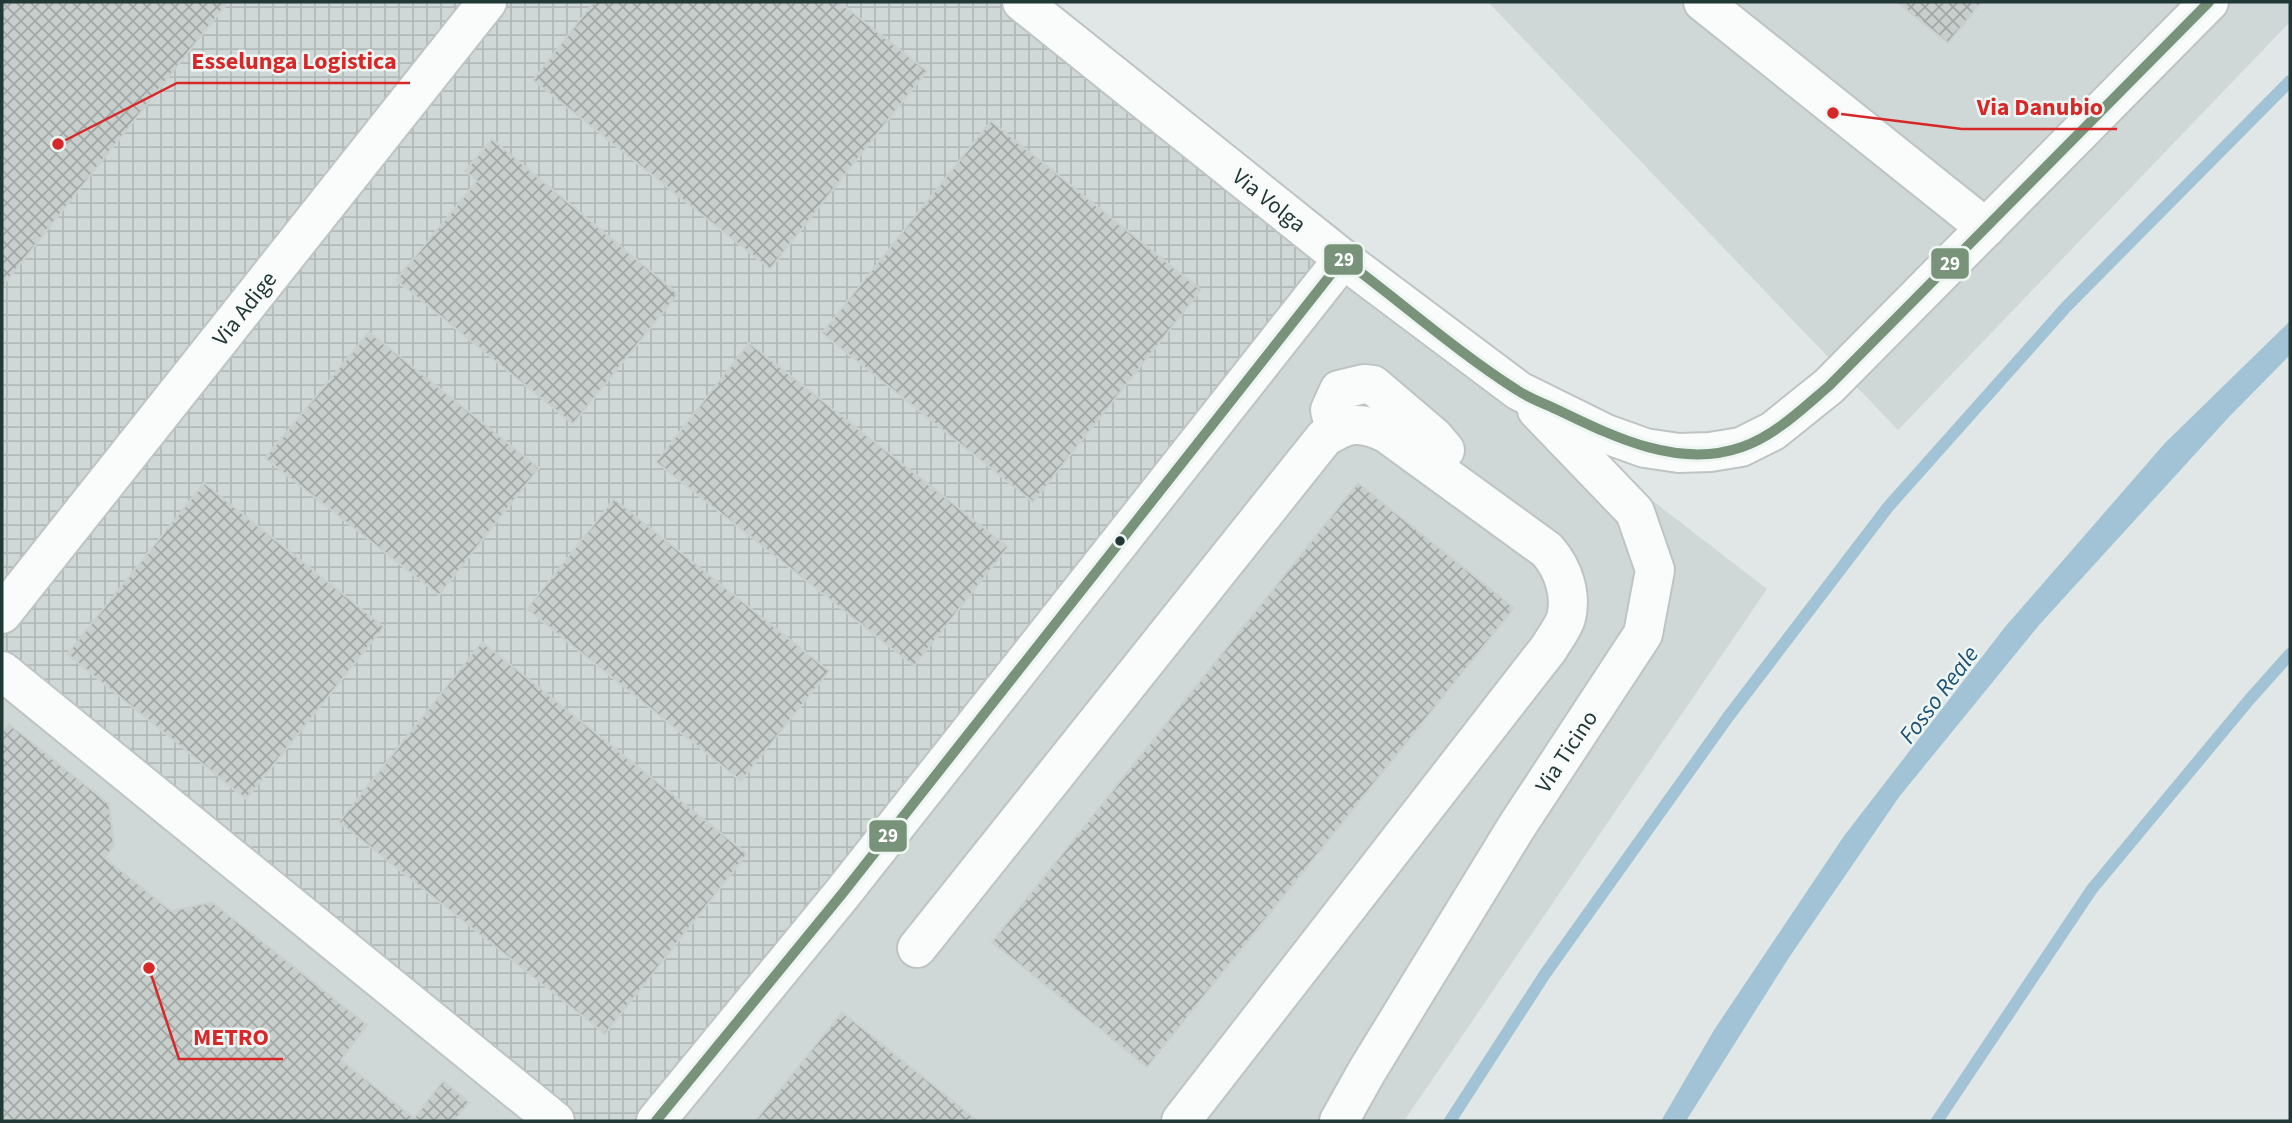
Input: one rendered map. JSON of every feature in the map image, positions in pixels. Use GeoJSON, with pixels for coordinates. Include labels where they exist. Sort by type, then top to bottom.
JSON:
{"type":"FeatureCollection","features":[{"type":"Feature","properties":{"kind":"street","name":"Via Adige"},"geometry":{"type":"LineString","coordinates":[[2,614],[487,2]]}},
{"type":"Feature","properties":{"kind":"street","name":"Via Volga"},"geometry":{"type":"LineString","coordinates":[[1022,2],[1343,259],[1519,391],[1606,435],[1645,448],[1679,453],[1741,447],[1773,431],[1829,386],[2209,2]]}},
{"type":"Feature","properties":{"kind":"street"},"geometry":{"type":"LineString","coordinates":[[1703,2],[1986,228]]}},
{"type":"Feature","properties":{"kind":"street"},"geometry":{"type":"LineString","coordinates":[[656,1121],[842,894],[1343,259]]}},
{"type":"Feature","properties":{"kind":"street"},"geometry":{"type":"LineString","coordinates":[[1335,431],[1330,410],[1339,390],[1364,384],[1373,385],[1445,450]]}},
{"type":"Feature","properties":{"kind":"street","name":"Via Ticino"},"geometry":{"type":"LineString","coordinates":[[1339,1121],[1367,1070],[1517,826],[1643,634],[1655,570],[1635,512],[1519,391]]}},
{"type":"Feature","properties":{"kind":"street"},"geometry":{"type":"LineString","coordinates":[[916,948],[1324,438],[1351,425],[1369,424],[1386,433],[1547,550],[1557,561],[1564,576],[1566,619],[1549,648],[1181,1121]]}},
{"type":"Feature","properties":{"kind":"street"},"geometry":{"type":"LineString","coordinates":[[2,671],[555,1121]]}},
{"type":"Feature","properties":{"kind":"shaded area"},"geometry":{"type":"Polygon","coordinates":[[[2,2],[1016,2],[1339,259],[656,1121],[552,1121],[2,691],[2,2]]]}},
{"type":"Feature","properties":{"kind":"shaded area"},"geometry":{"type":"Polygon","coordinates":[[[1488,2],[2290,2],[2290,22],[1898,430],[1488,2]]]}},
{"type":"Feature","properties":{"kind":"shaded area"},"geometry":{"type":"Polygon","coordinates":[[[1339,259],[1767,589],[1404,1121],[656,1121],[1339,259]]]}},
{"type":"Feature","properties":{"kind":"shaded area"},"geometry":{"type":"Polygon","coordinates":[[[2,691],[552,1121],[2,1121],[2,691]]]}},
{"type":"Feature","properties":{"kind":"water"},"geometry":{"type":"Polygon","coordinates":[[[2290,321],[2290,355],[2228,418],[2040,624],[1899,797],[1788,959],[1686,1121],[1661,1121],[1714,1030],[1844,836],[2005,627],[2165,443],[2290,321]]]}},
{"type":"Feature","properties":{"kind":"building"},"geometry":{"type":"Polygon","coordinates":[[[2,2],[228,2],[2,287],[2,2]]]}},
{"type":"Feature","properties":{"kind":"building"},"geometry":{"type":"Polygon","coordinates":[[[594,2],[839,2],[927,71],[770,269],[533,80],[594,2]]]}},
{"type":"Feature","properties":{"kind":"building"},"geometry":{"type":"Polygon","coordinates":[[[1897,2],[1982,2],[1948,43],[1897,2]]]}},
{"type":"Feature","properties":{"kind":"building"},"geometry":{"type":"Polygon","coordinates":[[[991,121],[1201,290],[1033,502],[822,333],[991,121]]]}},
{"type":"Feature","properties":{"kind":"building"},"geometry":{"type":"Polygon","coordinates":[[[492,139],[678,294],[573,424],[396,280],[477,181],[465,171],[492,139]]]}},
{"type":"Feature","properties":{"kind":"building"},"geometry":{"type":"Polygon","coordinates":[[[369,332],[539,468],[439,595],[265,458],[369,332]]]}},
{"type":"Feature","properties":{"kind":"building"},"geometry":{"type":"Polygon","coordinates":[[[749,343],[1008,547],[914,666],[656,462],[749,343]]]}},
{"type":"Feature","properties":{"kind":"building"},"geometry":{"type":"Polygon","coordinates":[[[204,483],[384,627],[246,799],[67,654],[204,483]]]}},
{"type":"Feature","properties":{"kind":"building"},"geometry":{"type":"Polygon","coordinates":[[[1358,483],[1514,608],[1147,1067],[992,942],[1358,483]]]}},
{"type":"Feature","properties":{"kind":"building"},"geometry":{"type":"Polygon","coordinates":[[[614,499],[829,671],[741,781],[527,609],[614,499]]]}},
{"type":"Feature","properties":{"kind":"building"},"geometry":{"type":"Polygon","coordinates":[[[482,642],[747,854],[605,1034],[339,822],[482,642]]]}},
{"type":"Feature","properties":{"kind":"building"},"geometry":{"type":"Polygon","coordinates":[[[9,724],[109,804],[114,846],[105,858],[171,911],[212,902],[367,1025],[341,1060],[414,1118],[443,1081],[469,1102],[454,1121],[2,1121],[2,733],[9,724]]]}},
{"type":"Feature","properties":{"kind":"building"},"geometry":{"type":"Polygon","coordinates":[[[842,1012],[978,1121],[755,1121],[842,1012]]]}},
{"type":"Feature","properties":{"kind":"waterway"},"geometry":{"type":"LineString","coordinates":[[1450,1121],[1545,974],[1728,717],[1888,507],[2066,307],[2290,81]]}},
{"type":"Feature","properties":{"kind":"waterway"},"geometry":{"type":"LineString","coordinates":[[1937,1121],[2092,889],[2290,654]]}},
{"type":"Feature","properties":{"kind":"transit line","name":"29"},"geometry":{"type":"LineString","coordinates":[[656,1121],[842,894],[1343,259],[1472,359],[1533,399],[1603,431],[1649,447],[1695,454],[1719,453],[1742,447],[1778,428],[1829,386],[2209,2]]}},
{"type":"Feature","properties":{"kind":"place","name":"Via Danubio"},"geometry":{"type":"Point","coordinates":[1833,113]}},
{"type":"Feature","properties":{"kind":"place","name":"Esselunga Logistica"},"geometry":{"type":"Point","coordinates":[58,144]}},
{"type":"Feature","properties":{"kind":"place","name":"METRO"},"geometry":{"type":"Point","coordinates":[149,968]}},
{"type":"Feature","properties":{"kind":"water label","name":"Fosso Reale"},"geometry":{"type":"Point","coordinates":[1939,695]}}]}
